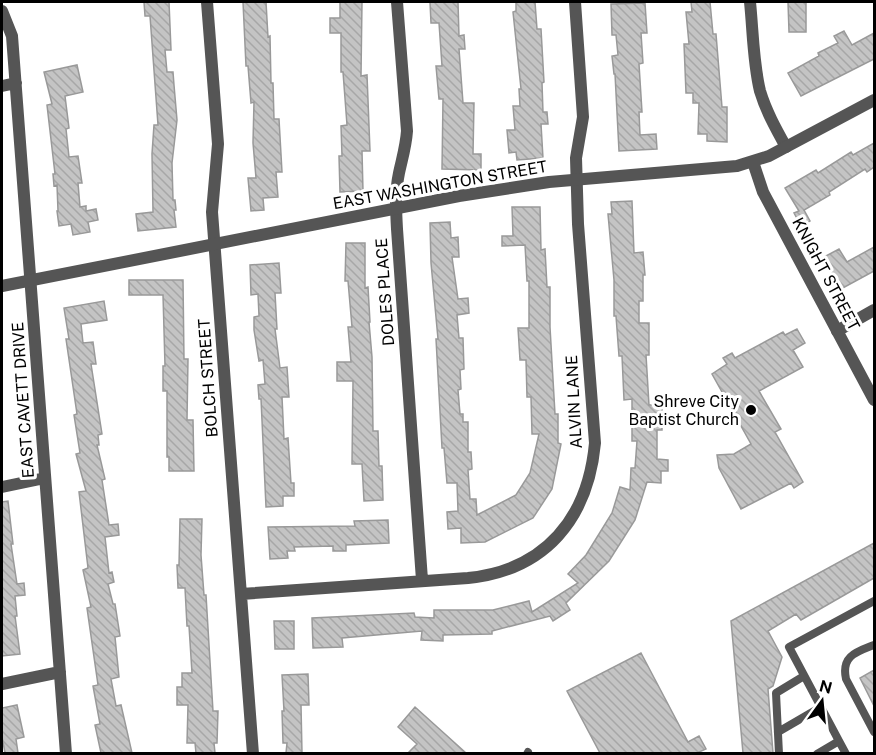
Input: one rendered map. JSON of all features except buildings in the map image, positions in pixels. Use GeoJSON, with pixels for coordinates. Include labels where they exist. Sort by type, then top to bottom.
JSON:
{"type":"FeatureCollection","features":[{"type":"Feature","properties":{"kind":"street","name":"BOLCH STREET"},"geometry":{"type":"LineString","coordinates":[[207,2],[218,144],[212,212],[253,753]]}},
{"type":"Feature","properties":{"kind":"street","name":"DOLES PLACE"},"geometry":{"type":"LineString","coordinates":[[397,2],[407,131],[399,173],[396,208],[422,580]]}},
{"type":"Feature","properties":{"kind":"street","name":"ALVIN LANE"},"geometry":{"type":"LineString","coordinates":[[241,594],[480,577],[528,560],[548,545],[575,514],[586,492],[593,467],[595,442],[576,180],[576,158],[583,117],[575,2]]}},
{"type":"Feature","properties":{"kind":"street"},"geometry":{"type":"LineString","coordinates":[[750,2],[755,65],[761,93],[771,120],[786,147]]}},
{"type":"Feature","properties":{"kind":"street","name":"EAST CAVETT DRIVE"},"geometry":{"type":"LineString","coordinates":[[2,11],[12,36],[66,753]]}},
{"type":"Feature","properties":{"kind":"street"},"geometry":{"type":"LineString","coordinates":[[2,86],[16,83]]}},
{"type":"Feature","properties":{"kind":"street","name":"EAST WASHINGTON STREET"},"geometry":{"type":"LineString","coordinates":[[2,286],[470,194],[576,180],[737,166],[753,162],[786,147],[874,100]]}},
{"type":"Feature","properties":{"kind":"street","name":"KNIGHT STREET"},"geometry":{"type":"LineString","coordinates":[[753,162],[763,192],[874,400]]}},
{"type":"Feature","properties":{"kind":"street"},"geometry":{"type":"LineString","coordinates":[[837,331],[874,310]]}},
{"type":"Feature","properties":{"kind":"street"},"geometry":{"type":"LineString","coordinates":[[2,486],[45,478]]}},
{"type":"Feature","properties":{"kind":"street"},"geometry":{"type":"LineString","coordinates":[[2,684],[60,672]]}},
{"type":"Feature","properties":{"kind":"lane"},"geometry":{"type":"LineString","coordinates":[[846,753],[789,647],[874,601]]}},
{"type":"Feature","properties":{"kind":"lane"},"geometry":{"type":"LineString","coordinates":[[874,645],[850,656],[845,663],[844,670],[846,679],[874,732]]}},
{"type":"Feature","properties":{"kind":"lane"},"geometry":{"type":"LineString","coordinates":[[779,753],[776,693],[804,676]]}},
{"type":"Feature","properties":{"kind":"lane"},"geometry":{"type":"LineString","coordinates":[[778,732],[821,707]]}},
{"type":"Feature","properties":{"kind":"lane"},"geometry":{"type":"LineString","coordinates":[[817,753],[839,741]]}},
{"type":"Feature","properties":{"kind":"place","name":"Shreve City Baptist Church"},"geometry":{"type":"Point","coordinates":[751,410]}}]}
